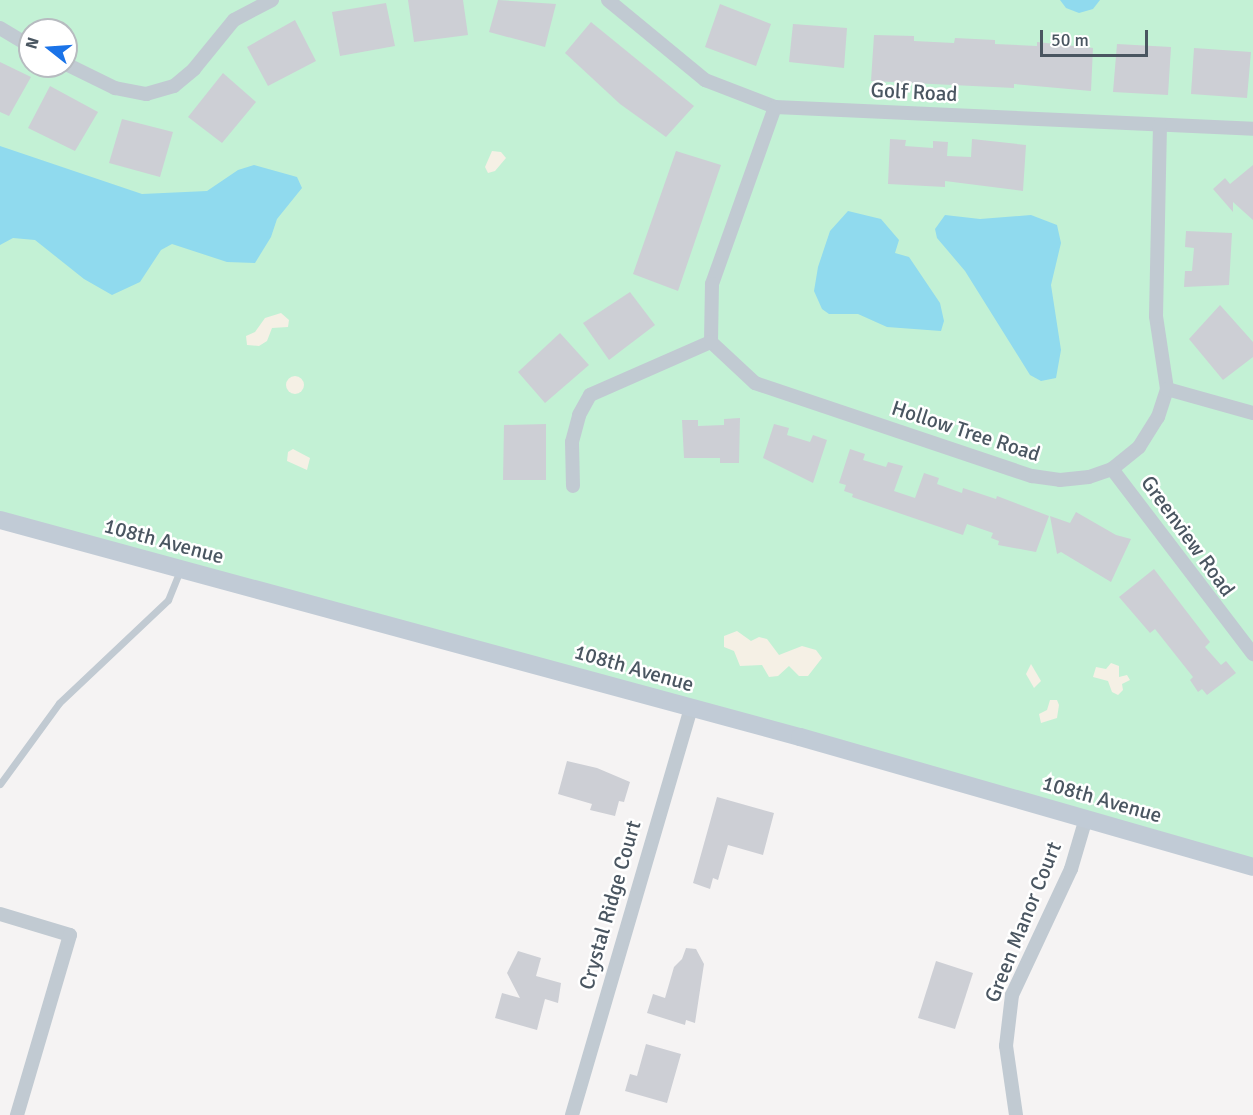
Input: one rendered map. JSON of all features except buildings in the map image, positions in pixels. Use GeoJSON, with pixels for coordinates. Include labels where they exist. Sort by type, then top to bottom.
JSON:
{"type":"FeatureCollection","features":[{"type":"Feature","properties":{"kind":"street"},"geometry":{"type":"LineString","coordinates":[[78,70],[115,88],[146,94],[174,86],[194,69],[234,20],[272,0]]}},
{"type":"Feature","properties":{"kind":"street","name":"Golf Road"},"geometry":{"type":"LineString","coordinates":[[608,0],[705,80],[775,106],[1253,129]]}},
{"type":"Feature","properties":{"kind":"street"},"geometry":{"type":"LineString","coordinates":[[0,28],[18,39]]}},
{"type":"Feature","properties":{"kind":"street"},"geometry":{"type":"LineString","coordinates":[[573,486],[572,442],[579,415],[590,395],[711,342],[712,284],[775,106]]}},
{"type":"Feature","properties":{"kind":"street","name":"Hollow Tree Road"},"geometry":{"type":"LineString","coordinates":[[711,342],[755,382],[1032,476],[1060,480],[1089,477],[1112,469],[1139,447],[1158,417],[1167,389],[1156,316],[1160,125]]}},
{"type":"Feature","properties":{"kind":"street"},"geometry":{"type":"LineString","coordinates":[[1167,389],[1253,413]]}},
{"type":"Feature","properties":{"kind":"street","name":"Greenview Road"},"geometry":{"type":"LineString","coordinates":[[1112,469],[1253,654]]}},
{"type":"Feature","properties":{"kind":"street","name":"108th Avenue"},"geometry":{"type":"LineString","coordinates":[[0,520],[691,708],[1253,867]]}},
{"type":"Feature","properties":{"kind":"street","name":"Crystal Ridge Court"},"geometry":{"type":"LineString","coordinates":[[572,1115],[691,708]]}},
{"type":"Feature","properties":{"kind":"street","name":"Green Manor Court"},"geometry":{"type":"LineString","coordinates":[[1016,1115],[1006,1046],[1012,995],[1071,869],[1086,818]]}},
{"type":"Feature","properties":{"kind":"street"},"geometry":{"type":"LineString","coordinates":[[0,914],[70,935],[17,1115]]}},
{"type":"Feature","properties":{"kind":"lane"},"geometry":{"type":"LineString","coordinates":[[0,784],[59,703],[168,600],[181,569]]}},
{"type":"Feature","properties":{"kind":"green space"},"geometry":{"type":"Polygon","coordinates":[[[0,0],[1253,0],[1253,861],[0,519],[0,0]]]}},
{"type":"Feature","properties":{"kind":"sand"},"geometry":{"type":"Polygon","coordinates":[[[492,151],[501,152],[506,158],[495,171],[488,173],[485,167],[492,151]]]}},
{"type":"Feature","properties":{"kind":"sand"},"geometry":{"type":"Polygon","coordinates":[[[281,313],[289,320],[288,327],[272,328],[267,341],[259,346],[247,345],[246,336],[255,332],[265,318],[281,313]]]}},
{"type":"Feature","properties":{"kind":"sand"},"geometry":{"type":"Polygon","coordinates":[[[295,376],[301,379],[304,385],[301,391],[295,394],[289,391],[286,385],[289,379],[295,376]]]}},
{"type":"Feature","properties":{"kind":"sand"},"geometry":{"type":"Polygon","coordinates":[[[293,449],[310,458],[307,470],[287,461],[288,452],[293,449]]]}},
{"type":"Feature","properties":{"kind":"sand"},"geometry":{"type":"Polygon","coordinates":[[[737,631],[751,641],[759,637],[767,639],[779,655],[802,646],[816,650],[822,658],[808,676],[799,676],[789,666],[778,676],[769,677],[762,665],[740,666],[734,651],[724,647],[724,636],[737,631]]]}},
{"type":"Feature","properties":{"kind":"sand"},"geometry":{"type":"Polygon","coordinates":[[[1111,663],[1119,666],[1119,677],[1127,675],[1130,680],[1122,684],[1123,690],[1118,695],[1112,692],[1108,681],[1093,677],[1096,667],[1106,669],[1111,663]]]}},
{"type":"Feature","properties":{"kind":"sand"},"geometry":{"type":"Polygon","coordinates":[[[1031,664],[1041,681],[1034,688],[1026,674],[1031,664]]]}},
{"type":"Feature","properties":{"kind":"sand"},"geometry":{"type":"Polygon","coordinates":[[[1050,700],[1057,700],[1059,705],[1057,718],[1041,723],[1039,714],[1047,710],[1050,700]]]}},
{"type":"Feature","properties":{"kind":"water"},"geometry":{"type":"Polygon","coordinates":[[[1060,0],[1100,0],[1093,9],[1079,13],[1066,8],[1060,0]]]}},
{"type":"Feature","properties":{"kind":"water"},"geometry":{"type":"Polygon","coordinates":[[[0,146],[142,194],[207,191],[238,170],[254,165],[297,177],[302,188],[277,219],[271,237],[255,263],[227,262],[172,244],[161,250],[140,282],[112,295],[84,279],[35,240],[13,238],[0,245],[0,146]]]}},
{"type":"Feature","properties":{"kind":"water"},"geometry":{"type":"Polygon","coordinates":[[[848,211],[881,219],[899,240],[895,253],[909,257],[940,303],[944,321],[941,331],[887,327],[858,314],[829,314],[822,309],[814,291],[818,267],[830,231],[848,211]]]}},
{"type":"Feature","properties":{"kind":"water"},"geometry":{"type":"Polygon","coordinates":[[[945,215],[980,219],[1031,215],[1057,225],[1061,243],[1051,285],[1061,350],[1056,378],[1041,381],[1030,375],[965,271],[937,238],[935,229],[945,215]]]}}]}
